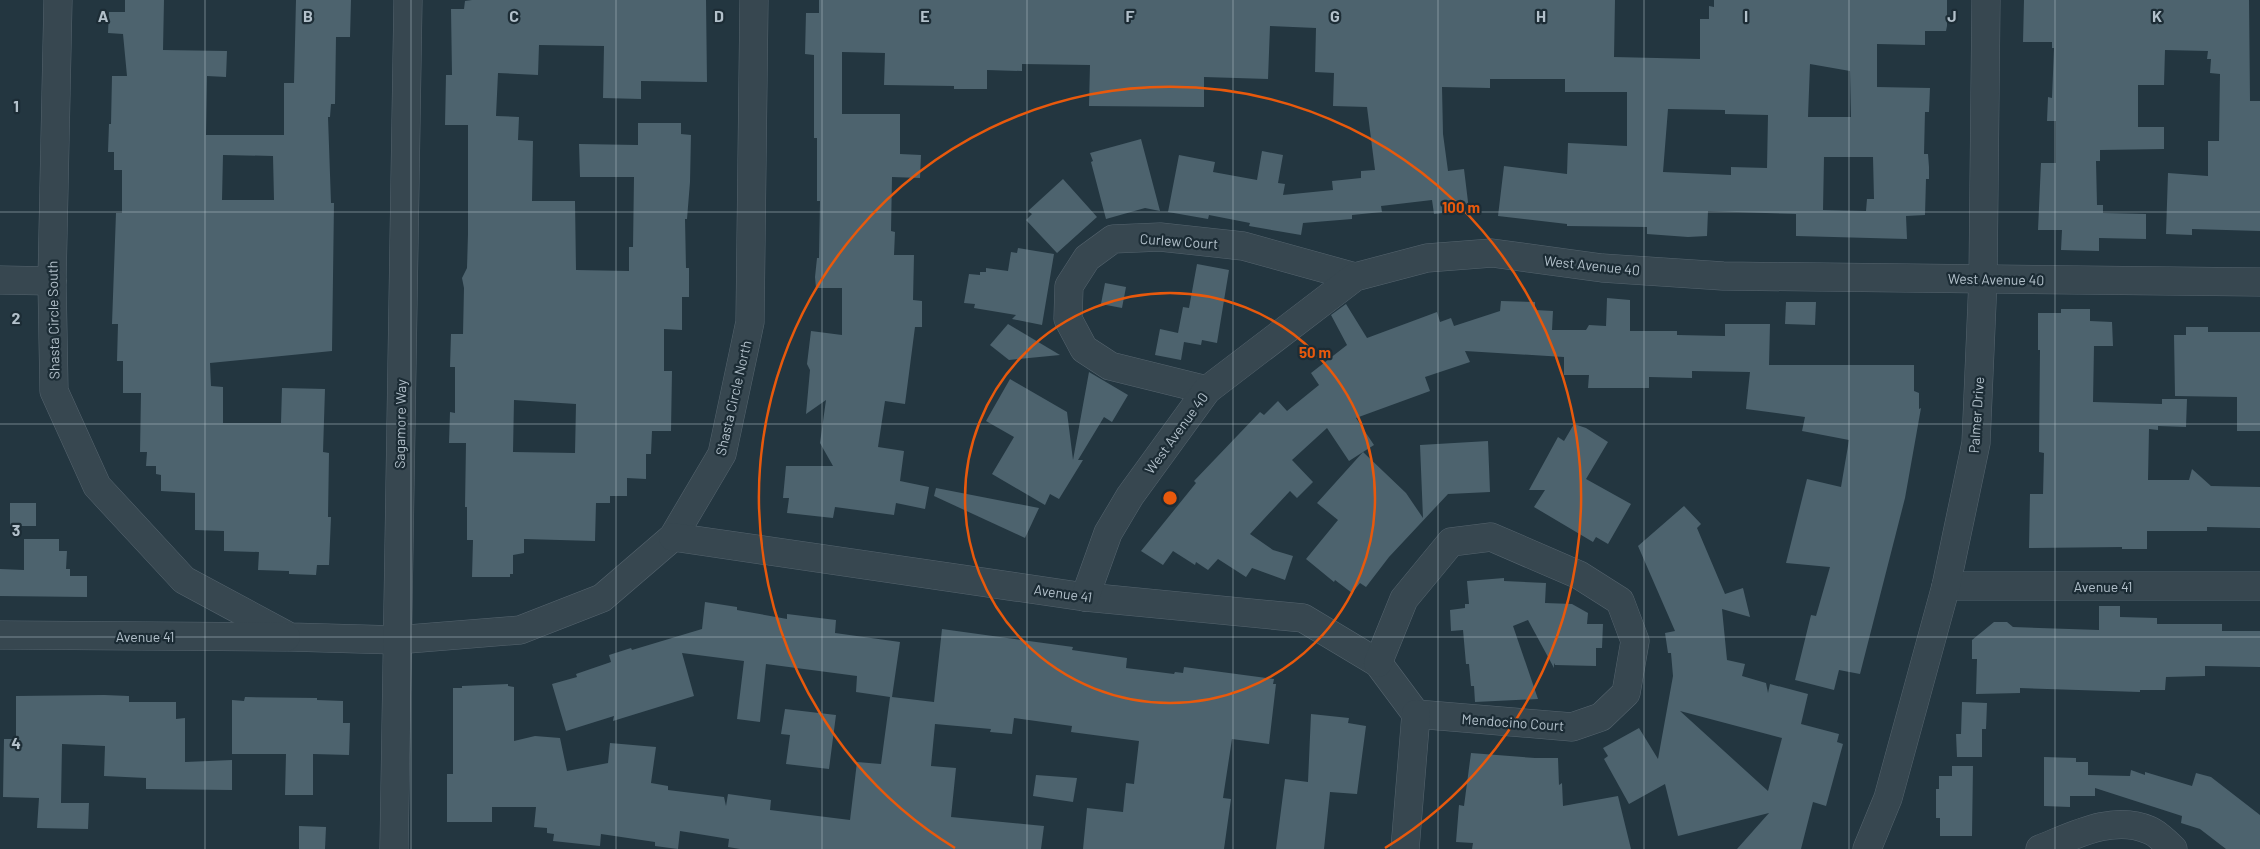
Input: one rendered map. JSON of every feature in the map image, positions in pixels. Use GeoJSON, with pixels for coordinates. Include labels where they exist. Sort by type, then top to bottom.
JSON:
{"type":"FeatureCollection","features":[{"type":"Feature","properties":{"kind":"street","name":"Shasta Circle South"},"geometry":{"type":"LineString","coordinates":[[58,0],[52,281],[54,391],[98,486],[184,580],[290,637],[396,640]]}},
{"type":"Feature","properties":{"kind":"street","name":"Sagamore Way"},"geometry":{"type":"LineString","coordinates":[[394,849],[408,0]]}},
{"type":"Feature","properties":{"kind":"street","name":"Shasta Circle North"},"geometry":{"type":"LineString","coordinates":[[396,640],[520,630],[602,598],[674,537],[722,454],[750,322],[754,0]]}},
{"type":"Feature","properties":{"kind":"street","name":"Palmer Drive"},"geometry":{"type":"LineString","coordinates":[[1867,848],[1888,798],[1946,586],[1976,443],[1984,279],[1986,0]]}},
{"type":"Feature","properties":{"kind":"street","name":"Curlew Court"},"geometry":{"type":"LineString","coordinates":[[1206,390],[1110,366],[1084,349],[1068,319],[1069,286],[1087,258],[1113,239],[1160,237],[1243,246],[1355,277]]}},
{"type":"Feature","properties":{"kind":"street","name":"West Avenue 40"},"geometry":{"type":"LineString","coordinates":[[1085,597],[1112,526],[1130,496],[1206,390],[1355,277],[1427,258],[1492,252],[1602,268],[1722,276],[2260,282]]}},
{"type":"Feature","properties":{"kind":"street"},"geometry":{"type":"LineString","coordinates":[[0,280],[52,281]]}},
{"type":"Feature","properties":{"kind":"street","name":"Avenue 41"},"geometry":{"type":"LineString","coordinates":[[674,537],[1085,597],[1303,618],[1378,663],[1416,714]]}},
{"type":"Feature","properties":{"kind":"street","name":"Mendocino Court"},"geometry":{"type":"LineString","coordinates":[[1378,663],[1404,599],[1451,542],[1491,538],[1579,574],[1620,600],[1635,641],[1626,693],[1601,717],[1572,726],[1416,714]]}},
{"type":"Feature","properties":{"kind":"street","name":"Avenue 41"},"geometry":{"type":"LineString","coordinates":[[1946,586],[2260,586]]}},
{"type":"Feature","properties":{"kind":"street","name":"Avenue 41"},"geometry":{"type":"LineString","coordinates":[[0,635],[290,637]]}},
{"type":"Feature","properties":{"kind":"street"},"geometry":{"type":"LineString","coordinates":[[1405,849],[1416,714]]}},
{"type":"Feature","properties":{"kind":"street"},"geometry":{"type":"LineString","coordinates":[[2040,849],[2076,835],[2117,823],[2149,830],[2173,849]]}},
{"type":"Feature","properties":{"kind":"building"},"geometry":{"type":"Polygon","coordinates":[[[125,0],[164,0],[163,50],[227,51],[226,77],[207,76],[206,135],[284,135],[284,83],[294,83],[296,0],[351,0],[350,37],[336,37],[335,104],[331,104],[330,117],[328,117],[331,203],[334,203],[332,351],[210,363],[211,386],[223,387],[223,423],[281,423],[282,388],[325,389],[323,452],[329,453],[328,517],[331,517],[329,565],[317,565],[316,575],[289,574],[289,571],[258,570],[259,552],[224,551],[224,531],[195,530],[195,493],[161,491],[161,475],[156,474],[156,466],[146,466],[147,452],[140,452],[141,393],[123,393],[123,361],[117,361],[118,324],[112,324],[116,213],[122,213],[122,170],[114,170],[114,152],[108,152],[109,124],[111,124],[112,76],[127,76],[123,34],[108,33],[109,12],[125,12],[125,0]],[[223,155],[222,200],[274,200],[273,156],[223,155]]]}},
{"type":"Feature","properties":{"kind":"building"},"geometry":{"type":"Polygon","coordinates":[[[706,0],[707,82],[641,81],[641,99],[603,98],[604,46],[539,45],[538,75],[498,73],[496,116],[519,117],[518,140],[533,141],[532,201],[575,201],[576,270],[629,271],[629,247],[633,247],[634,177],[580,177],[579,144],[638,145],[638,123],[681,123],[681,134],[691,135],[690,182],[687,219],[685,219],[686,268],[689,268],[689,297],[682,297],[682,330],[664,329],[664,371],[672,371],[671,431],[652,431],[651,454],[646,454],[646,479],[627,478],[627,496],[610,496],[610,503],[596,503],[595,541],[524,539],[524,553],[513,555],[513,574],[510,574],[510,577],[472,577],[473,540],[467,540],[467,507],[465,507],[466,443],[449,443],[450,412],[455,413],[455,367],[450,367],[451,334],[463,334],[464,288],[462,278],[467,268],[468,125],[445,125],[446,75],[452,75],[451,9],[464,9],[465,1],[706,0]],[[514,400],[513,452],[575,453],[576,404],[514,400]]]}},
{"type":"Feature","properties":{"kind":"building"},"geometry":{"type":"Polygon","coordinates":[[[819,0],[1615,0],[1614,57],[1700,59],[1700,19],[1709,19],[1709,6],[1714,7],[1714,0],[1947,0],[1947,26],[1946,31],[1925,31],[1925,45],[1877,44],[1877,87],[1930,88],[1929,112],[1925,112],[1924,154],[1928,154],[1929,179],[1926,179],[1925,215],[1906,216],[1907,239],[1796,236],[1796,214],[1708,211],[1707,236],[1688,237],[1647,234],[1647,227],[1567,226],[1567,224],[1498,216],[1504,166],[1567,174],[1568,143],[1627,146],[1627,92],[1565,92],[1565,79],[1490,79],[1490,88],[1442,87],[1443,134],[1448,171],[1464,169],[1469,210],[1434,214],[1432,200],[1381,206],[1382,212],[1352,215],[1352,219],[1303,223],[1301,235],[1249,226],[1250,223],[1209,215],[1208,219],[1168,212],[1179,155],[1215,162],[1213,172],[1257,180],[1262,151],[1283,155],[1278,183],[1285,184],[1283,195],[1333,190],[1332,181],[1361,178],[1361,171],[1375,170],[1367,107],[1333,106],[1334,73],[1315,72],[1316,28],[1270,26],[1268,79],[1204,77],[1204,107],[1089,106],[1090,65],[1022,64],[1022,71],[987,70],[987,89],[954,89],[954,86],[884,85],[885,53],[842,52],[842,114],[900,114],[900,154],[921,155],[920,178],[892,177],[891,231],[895,232],[894,255],[914,255],[913,300],[922,301],[922,327],[915,327],[905,404],[885,401],[878,447],[904,451],[900,481],[929,487],[925,509],[896,503],[894,515],[835,507],[833,518],[787,513],[789,498],[783,498],[786,466],[833,466],[820,443],[826,400],[806,414],[810,370],[807,364],[811,331],[842,335],[842,288],[816,288],[815,277],[817,258],[819,258],[820,201],[817,201],[817,138],[814,138],[814,55],[805,54],[806,13],[819,13],[819,0]],[[1810,64],[1808,117],[1851,117],[1850,71],[1810,64]],[[1668,109],[1663,172],[1731,175],[1731,167],[1767,168],[1768,115],[1725,114],[1725,110],[1668,109]],[[1824,157],[1823,210],[1866,211],[1867,199],[1874,199],[1873,157],[1824,157]]]}},
{"type":"Feature","properties":{"kind":"building"},"geometry":{"type":"Polygon","coordinates":[[[2024,0],[2249,0],[2250,101],[2260,101],[2260,231],[2192,229],[2192,235],[2166,234],[2168,173],[2208,176],[2208,141],[2219,141],[2220,74],[2210,73],[2211,59],[2207,59],[2208,51],[2165,50],[2164,85],[2138,85],[2138,127],[2164,127],[2164,149],[2100,150],[2100,161],[2096,161],[2097,205],[2103,205],[2103,213],[2146,214],[2146,239],[2099,238],[2099,251],[2061,250],[2062,230],[2038,230],[2041,163],[2056,163],[2056,121],[2047,121],[2048,97],[2052,98],[2054,48],[2052,48],[2052,42],[2023,42],[2024,0]]]}},
{"type":"Feature","properties":{"kind":"building"},"geometry":{"type":"Polygon","coordinates":[[[1141,139],[1160,211],[1145,208],[1106,219],[1090,153],[1141,139]]]}},
{"type":"Feature","properties":{"kind":"building"},"geometry":{"type":"Polygon","coordinates":[[[1063,179],[1097,217],[1057,253],[1026,220],[1032,214],[1028,211],[1063,179]]]}},
{"type":"Feature","properties":{"kind":"building"},"geometry":{"type":"Polygon","coordinates":[[[1018,248],[1054,254],[1042,325],[1012,319],[1016,315],[974,308],[975,304],[964,303],[969,274],[980,275],[980,272],[986,272],[986,268],[1008,271],[1011,252],[1017,253],[1018,248]]]}},
{"type":"Feature","properties":{"kind":"building"},"geometry":{"type":"Polygon","coordinates":[[[1197,264],[1229,270],[1217,343],[1202,340],[1201,345],[1184,342],[1181,360],[1155,355],[1160,329],[1178,333],[1183,307],[1189,308],[1197,264]]]}},
{"type":"Feature","properties":{"kind":"building"},"geometry":{"type":"Polygon","coordinates":[[[1105,283],[1126,287],[1122,308],[1101,304],[1105,283]]]}},
{"type":"Feature","properties":{"kind":"building"},"geometry":{"type":"Polygon","coordinates":[[[1607,298],[1630,300],[1630,331],[1677,331],[1677,335],[1725,336],[1725,324],[1770,324],[1769,365],[1914,365],[1914,391],[1919,393],[1919,409],[1921,408],[1905,498],[1860,674],[1839,670],[1834,690],[1795,680],[1811,615],[1816,616],[1830,567],[1786,563],[1807,479],[1841,487],[1849,440],[1802,431],[1805,417],[1746,409],[1750,372],[1692,371],[1692,378],[1649,377],[1649,388],[1588,388],[1589,375],[1564,375],[1564,357],[1465,351],[1470,362],[1425,377],[1430,391],[1356,418],[1374,445],[1349,461],[1327,428],[1292,460],[1313,482],[1297,498],[1290,491],[1250,534],[1273,550],[1293,556],[1285,580],[1252,568],[1246,577],[1218,559],[1208,570],[1196,562],[1195,565],[1173,551],[1163,565],[1141,551],[1196,483],[1194,481],[1260,412],[1264,415],[1278,401],[1287,411],[1319,385],[1311,373],[1347,345],[1331,315],[1346,304],[1367,338],[1437,312],[1440,322],[1451,318],[1454,326],[1500,311],[1501,301],[1535,302],[1535,310],[1553,311],[1552,330],[1586,330],[1589,325],[1606,326],[1607,298]]]}},
{"type":"Feature","properties":{"kind":"building"},"geometry":{"type":"Polygon","coordinates":[[[1786,302],[1816,302],[1815,325],[1785,324],[1786,302]]]}},
{"type":"Feature","properties":{"kind":"building"},"geometry":{"type":"Polygon","coordinates":[[[2061,309],[2090,309],[2090,321],[2112,322],[2113,346],[2094,346],[2093,402],[2162,404],[2162,399],[2187,399],[2186,427],[2158,426],[2158,430],[2149,429],[2148,480],[2189,480],[2192,469],[2211,486],[2260,487],[2260,528],[2207,527],[2207,531],[2147,531],[2147,549],[2122,549],[2122,547],[2029,548],[2030,494],[2043,494],[2044,453],[2039,452],[2040,350],[2038,350],[2038,313],[2061,313],[2061,309]]]}},
{"type":"Feature","properties":{"kind":"building"},"geometry":{"type":"Polygon","coordinates":[[[1008,324],[1060,355],[1009,360],[990,345],[1008,324]]]}},
{"type":"Feature","properties":{"kind":"building"},"geometry":{"type":"Polygon","coordinates":[[[2186,327],[2208,327],[2208,332],[2260,332],[2260,431],[2237,431],[2237,397],[2175,396],[2174,335],[2186,335],[2186,327]]]}},
{"type":"Feature","properties":{"kind":"building"},"geometry":{"type":"Polygon","coordinates":[[[1089,372],[1128,395],[1112,422],[1104,417],[1078,460],[1083,460],[1059,499],[1050,494],[1045,505],[992,474],[1014,437],[986,421],[1010,379],[1067,412],[1073,460],[1089,372]]]}},
{"type":"Feature","properties":{"kind":"building"},"geometry":{"type":"Polygon","coordinates":[[[1574,424],[1586,428],[1608,442],[1586,479],[1631,504],[1608,544],[1596,537],[1593,542],[1534,507],[1545,490],[1529,490],[1558,437],[1564,441],[1574,424]]]}},
{"type":"Feature","properties":{"kind":"building"},"geometry":{"type":"Polygon","coordinates":[[[1488,441],[1490,492],[1448,494],[1389,557],[1366,587],[1360,583],[1352,593],[1335,580],[1334,582],[1306,559],[1338,520],[1317,503],[1363,452],[1406,493],[1423,518],[1420,445],[1488,441]]]}},
{"type":"Feature","properties":{"kind":"building"},"geometry":{"type":"Polygon","coordinates":[[[936,488],[1039,508],[1025,538],[934,496],[936,488]]]}},
{"type":"Feature","properties":{"kind":"building"},"geometry":{"type":"Polygon","coordinates":[[[10,503],[36,503],[36,526],[10,526],[10,503]]]}},
{"type":"Feature","properties":{"kind":"building"},"geometry":{"type":"Polygon","coordinates":[[[1684,506],[1701,524],[1697,528],[1725,594],[1743,588],[1750,617],[1722,609],[1727,660],[1745,664],[1742,676],[1766,683],[1768,693],[1770,684],[1808,694],[1801,724],[1839,734],[1837,742],[1843,744],[1826,806],[1813,802],[1801,849],[1737,849],[1769,813],[1678,836],[1665,784],[1629,804],[1604,759],[1608,756],[1603,748],[1639,728],[1658,759],[1673,676],[1671,653],[1668,653],[1665,633],[1675,631],[1638,546],[1684,506]],[[1680,711],[1768,791],[1782,738],[1680,711]]]}},
{"type":"Feature","properties":{"kind":"building"},"geometry":{"type":"Polygon","coordinates":[[[24,539],[59,539],[59,551],[67,551],[66,569],[70,569],[70,576],[87,576],[87,597],[0,596],[0,569],[24,570],[24,539]]]}},
{"type":"Feature","properties":{"kind":"building"},"geometry":{"type":"Polygon","coordinates":[[[1504,578],[1504,581],[1546,583],[1545,603],[1572,604],[1588,613],[1587,624],[1603,624],[1602,648],[1596,648],[1596,666],[1555,665],[1554,663],[1554,668],[1528,620],[1513,626],[1538,699],[1475,702],[1474,686],[1471,686],[1469,664],[1466,664],[1463,630],[1451,631],[1450,610],[1465,608],[1465,604],[1469,604],[1467,581],[1504,578]]]}},
{"type":"Feature","properties":{"kind":"building"},"geometry":{"type":"Polygon","coordinates":[[[705,602],[737,607],[737,610],[787,619],[787,614],[836,620],[835,633],[900,642],[892,697],[934,702],[942,629],[1073,647],[1072,650],[1127,658],[1126,668],[1174,674],[1175,672],[1183,673],[1184,667],[1274,679],[1273,684],[1276,684],[1269,744],[1232,739],[1223,798],[1231,799],[1224,849],[1083,849],[1087,808],[1123,812],[1126,783],[1134,784],[1139,741],[1071,732],[1072,726],[1014,718],[1012,734],[990,732],[991,729],[935,724],[931,766],[956,768],[951,817],[1044,826],[1041,849],[740,849],[728,847],[729,839],[680,831],[678,849],[655,846],[655,842],[601,834],[600,846],[553,841],[554,834],[547,833],[547,828],[534,827],[536,807],[492,807],[492,822],[447,822],[447,774],[453,774],[453,688],[508,684],[508,686],[514,687],[514,741],[535,736],[560,738],[567,771],[608,763],[610,743],[656,747],[651,783],[668,786],[668,790],[724,797],[726,806],[728,794],[771,800],[770,810],[850,820],[857,762],[881,764],[890,697],[856,692],[857,676],[766,664],[760,722],[737,719],[744,661],[682,653],[694,696],[613,721],[614,716],[566,731],[552,684],[577,677],[576,674],[611,662],[609,655],[702,629],[705,602]]]}},
{"type":"Feature","properties":{"kind":"building"},"geometry":{"type":"Polygon","coordinates":[[[2099,606],[2120,606],[2120,617],[2157,618],[2157,624],[2222,624],[2222,631],[2260,631],[2260,667],[2205,666],[2205,676],[2166,677],[2165,690],[2140,690],[2140,692],[2020,688],[2020,693],[1976,694],[1977,659],[1972,659],[1972,640],[1994,622],[2007,622],[2013,627],[2099,630],[2099,606]]]}},
{"type":"Feature","properties":{"kind":"building"},"geometry":{"type":"Polygon","coordinates":[[[16,696],[129,696],[129,702],[176,702],[176,719],[185,718],[185,762],[232,760],[232,790],[146,789],[146,778],[104,776],[105,746],[62,744],[61,803],[89,803],[88,829],[37,828],[39,798],[3,797],[4,739],[16,739],[16,696]]]}},
{"type":"Feature","properties":{"kind":"building"},"geometry":{"type":"Polygon","coordinates":[[[245,697],[317,698],[317,700],[343,701],[343,723],[350,723],[349,755],[313,754],[313,795],[285,795],[286,754],[232,754],[232,700],[244,701],[245,697]]]}},
{"type":"Feature","properties":{"kind":"building"},"geometry":{"type":"Polygon","coordinates":[[[1962,702],[1987,703],[1986,729],[1982,729],[1982,757],[1957,757],[1956,734],[1961,734],[1962,702]]]}},
{"type":"Feature","properties":{"kind":"building"},"geometry":{"type":"Polygon","coordinates":[[[785,709],[836,715],[829,769],[786,764],[790,735],[781,734],[785,709]]]}},
{"type":"Feature","properties":{"kind":"building"},"geometry":{"type":"Polygon","coordinates":[[[1311,714],[1349,718],[1348,723],[1366,726],[1357,794],[1330,792],[1324,849],[1276,849],[1285,779],[1308,782],[1311,714]]]}},
{"type":"Feature","properties":{"kind":"building"},"geometry":{"type":"Polygon","coordinates":[[[1471,753],[1558,758],[1559,785],[1562,783],[1563,806],[1618,796],[1631,849],[1472,849],[1473,843],[1456,842],[1459,805],[1464,806],[1471,753]]]}},
{"type":"Feature","properties":{"kind":"building"},"geometry":{"type":"Polygon","coordinates":[[[2044,757],[2076,758],[2076,762],[2088,762],[2088,775],[2130,776],[2131,770],[2145,775],[2145,772],[2192,786],[2196,773],[2211,777],[2260,815],[2260,849],[2226,849],[2200,829],[2181,823],[2182,816],[2095,788],[2095,796],[2070,796],[2070,807],[2044,806],[2044,757]]]}},
{"type":"Feature","properties":{"kind":"building"},"geometry":{"type":"Polygon","coordinates":[[[1952,766],[1973,766],[1972,836],[1940,836],[1940,818],[1936,818],[1936,789],[1939,789],[1939,776],[1952,776],[1952,766]]]}},
{"type":"Feature","properties":{"kind":"building"},"geometry":{"type":"Polygon","coordinates":[[[1036,775],[1077,778],[1073,802],[1033,796],[1036,775]]]}},
{"type":"Feature","properties":{"kind":"building"},"geometry":{"type":"Polygon","coordinates":[[[299,826],[326,827],[325,849],[299,849],[299,826]]]}}]}
